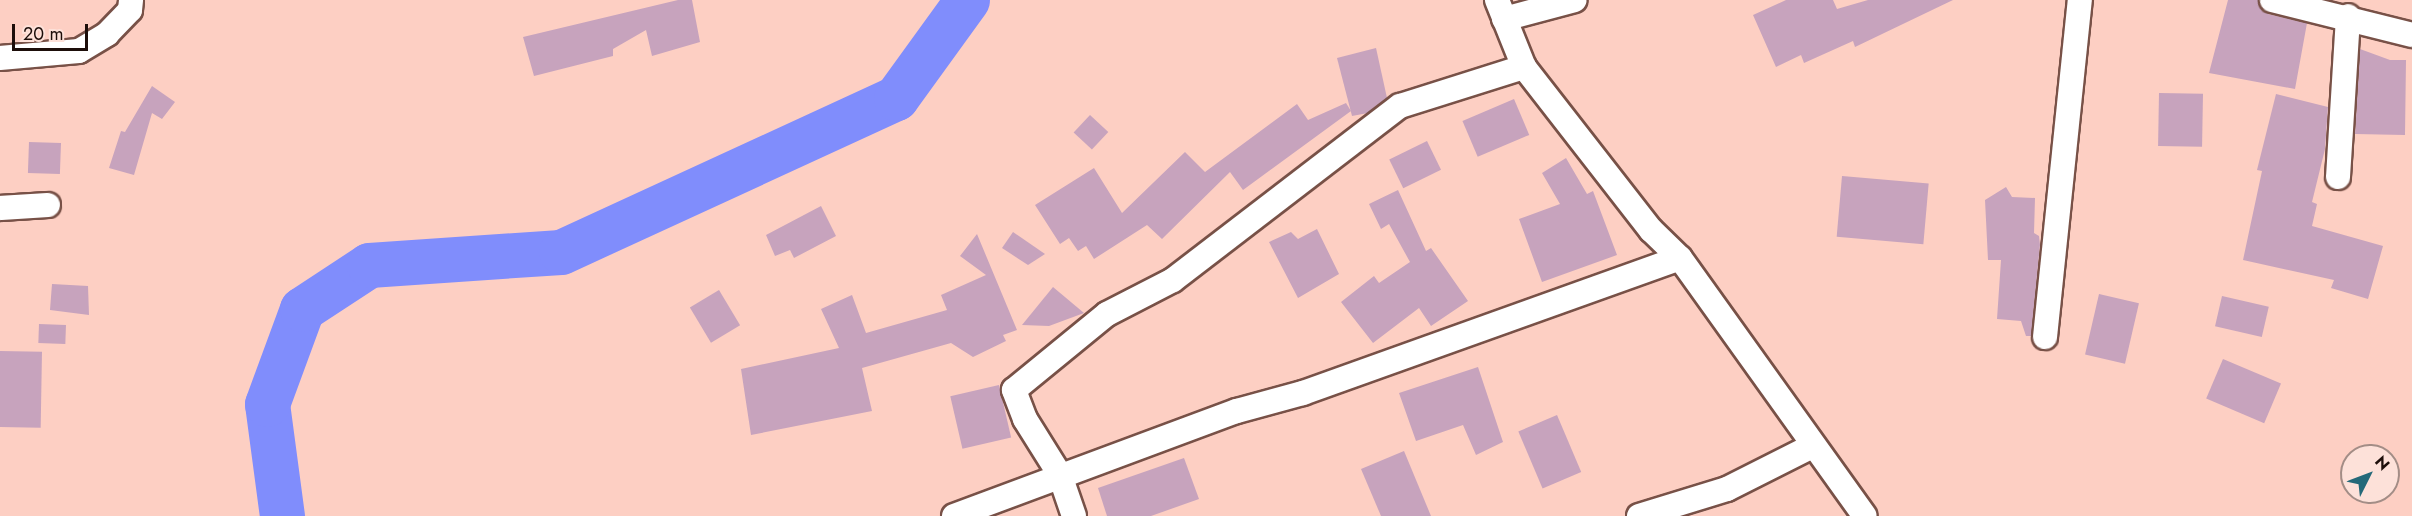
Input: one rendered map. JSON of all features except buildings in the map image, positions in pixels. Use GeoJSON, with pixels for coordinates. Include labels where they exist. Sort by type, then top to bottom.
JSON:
{"type":"FeatureCollection","features":[{"type":"Feature","properties":{"kind":"street"},"geometry":{"type":"LineString","coordinates":[[0,58],[79,51],[107,33],[130,10],[131,0]]}},
{"type":"Feature","properties":{"kind":"street"},"geometry":{"type":"LineString","coordinates":[[1575,0],[1500,9],[1524,67],[1651,230],[1680,258],[1812,446],[1865,516]]}},
{"type":"Feature","properties":{"kind":"street"},"geometry":{"type":"LineString","coordinates":[[2044,337],[2080,0]]}},
{"type":"Feature","properties":{"kind":"street"},"geometry":{"type":"LineString","coordinates":[[2272,0],[2348,16],[2412,34]]}},
{"type":"Feature","properties":{"kind":"street"},"geometry":{"type":"LineString","coordinates":[[2338,177],[2348,16]]}},
{"type":"Feature","properties":{"kind":"street"},"geometry":{"type":"LineString","coordinates":[[1074,516],[1060,475],[1025,419],[1014,390],[1107,314],[1173,280],[1400,106],[1524,67]]}},
{"type":"Feature","properties":{"kind":"street"},"geometry":{"type":"LineString","coordinates":[[0,208],[48,204]]}},
{"type":"Feature","properties":{"kind":"street"},"geometry":{"type":"LineString","coordinates":[[954,516],[1060,475],[1680,258]]}},
{"type":"Feature","properties":{"kind":"street"},"geometry":{"type":"LineString","coordinates":[[1639,516],[1727,489],[1812,446]]}},
{"type":"Feature","properties":{"kind":"waterway"},"geometry":{"type":"LineString","coordinates":[[282,516],[267,404],[302,309],[369,265],[561,252],[896,98],[967,0]]}}]}
